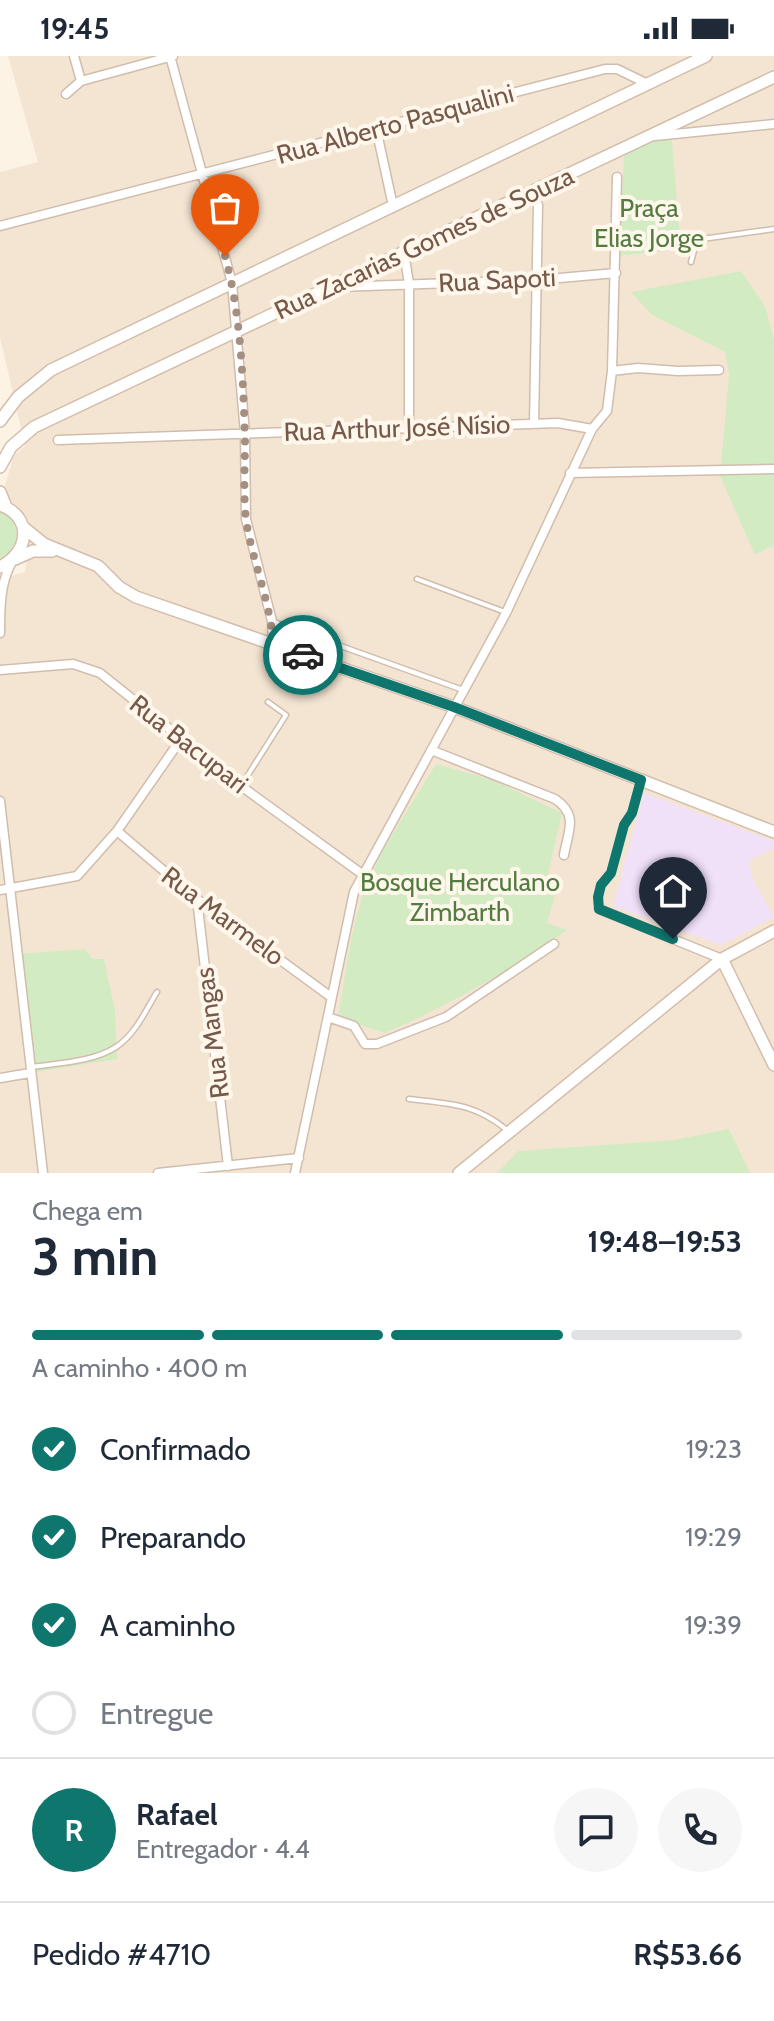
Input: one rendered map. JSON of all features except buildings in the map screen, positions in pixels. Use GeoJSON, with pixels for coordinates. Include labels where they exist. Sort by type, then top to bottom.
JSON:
{"type":"FeatureCollection","features":[{"type":"Feature","properties":{"kind":"main road","name":"Rua Zacarias Gomes de Souza"},"geometry":{"type":"LineString","coordinates":[[0,421],[18,397],[51,370],[706,56]]}},
{"type":"Feature","properties":{"kind":"main road","name":"Rua Zacarias Gomes de Souza"},"geometry":{"type":"LineString","coordinates":[[0,467],[11,447],[34,427],[774,77]]}},
{"type":"Feature","properties":{"kind":"main road"},"geometry":{"type":"LineString","coordinates":[[0,492],[3,506],[44,544],[98,566],[119,587],[136,597],[454,707],[774,832]]}},
{"type":"Feature","properties":{"kind":"main road"},"geometry":{"type":"LineString","coordinates":[[13,560],[23,544],[23,527]]}},
{"type":"Feature","properties":{"kind":"main road"},"geometry":{"type":"LineString","coordinates":[[0,567],[33,551],[68,552]]}},
{"type":"Feature","properties":{"kind":"main road"},"geometry":{"type":"LineString","coordinates":[[459,1173],[722,959],[774,931]]}},
{"type":"Feature","properties":{"kind":"main road"},"geometry":{"type":"LineString","coordinates":[[722,959],[774,1065]]}},
{"type":"Feature","properties":{"kind":"street"},"geometry":{"type":"LineString","coordinates":[[74,56],[81,81]]}},
{"type":"Feature","properties":{"kind":"street"},"geometry":{"type":"LineString","coordinates":[[66,94],[81,81],[171,56],[232,283],[245,433],[246,519],[272,621],[273,645]]}},
{"type":"Feature","properties":{"kind":"street","name":"Rua Alberto Pasqualini"},"geometry":{"type":"LineString","coordinates":[[0,226],[605,69],[617,69],[648,84]]}},
{"type":"Feature","properties":{"kind":"street"},"geometry":{"type":"LineString","coordinates":[[698,113],[700,128],[707,131]]}},
{"type":"Feature","properties":{"kind":"street"},"geometry":{"type":"LineString","coordinates":[[647,136],[774,124]]}},
{"type":"Feature","properties":{"kind":"street"},"geometry":{"type":"LineString","coordinates":[[376,128],[393,206]]}},
{"type":"Feature","properties":{"kind":"street"},"geometry":{"type":"LineString","coordinates":[[295,1173],[347,916],[362,874],[506,613],[592,429],[607,411],[612,371],[617,177]]}},
{"type":"Feature","properties":{"kind":"street"},"geometry":{"type":"LineString","coordinates":[[534,424],[538,205]]}},
{"type":"Feature","properties":{"kind":"street"},"geometry":{"type":"LineString","coordinates":[[404,252],[409,284],[409,428]]}},
{"type":"Feature","properties":{"kind":"street","name":"Rua Sapoti"},"geometry":{"type":"LineString","coordinates":[[330,287],[537,280],[616,273]]}},
{"type":"Feature","properties":{"kind":"street"},"geometry":{"type":"LineString","coordinates":[[612,371],[638,368],[719,370]]}},
{"type":"Feature","properties":{"kind":"street","name":"Rua Arthur José Nísio"},"geometry":{"type":"LineString","coordinates":[[58,440],[558,423],[592,429]]}},
{"type":"Feature","properties":{"kind":"street"},"geometry":{"type":"LineString","coordinates":[[570,473],[774,469]]}},
{"type":"Feature","properties":{"kind":"street"},"geometry":{"type":"LineString","coordinates":[[0,633],[0,595],[5,571],[13,560]]}},
{"type":"Feature","properties":{"kind":"street","name":"Rua Bacupari"},"geometry":{"type":"LineString","coordinates":[[0,670],[73,664],[100,673],[241,786],[362,874]]}},
{"type":"Feature","properties":{"kind":"street"},"geometry":{"type":"LineString","coordinates":[[5,889],[77,876],[117,831],[181,739]]}},
{"type":"Feature","properties":{"kind":"street"},"geometry":{"type":"LineString","coordinates":[[431,750],[566,806],[571,818],[564,855]]}},
{"type":"Feature","properties":{"kind":"street"},"geometry":{"type":"LineString","coordinates":[[0,801],[5,889],[43,1173]]}},
{"type":"Feature","properties":{"kind":"street","name":"Rua Marmelo"},"geometry":{"type":"LineString","coordinates":[[117,831],[197,899],[331,997]]}},
{"type":"Feature","properties":{"kind":"street","name":"Rua Mangas"},"geometry":{"type":"LineString","coordinates":[[197,899],[228,1166]]}},
{"type":"Feature","properties":{"kind":"street"},"geometry":{"type":"LineString","coordinates":[[599,909],[722,959]]}},
{"type":"Feature","properties":{"kind":"street"},"geometry":{"type":"LineString","coordinates":[[328,1017],[354,1026],[365,1044],[377,1044],[446,1017],[554,944]]}},
{"type":"Feature","properties":{"kind":"street"},"geometry":{"type":"LineString","coordinates":[[0,1078],[30,1070]]}},
{"type":"Feature","properties":{"kind":"street"},"geometry":{"type":"LineString","coordinates":[[158,1173],[299,1158]]}},
{"type":"Feature","properties":{"kind":"lane"},"geometry":{"type":"LineString","coordinates":[[691,262],[696,243],[702,239],[774,229]]}},
{"type":"Feature","properties":{"kind":"lane"},"geometry":{"type":"LineString","coordinates":[[417,579],[506,613]]}},
{"type":"Feature","properties":{"kind":"lane"},"geometry":{"type":"LineString","coordinates":[[272,621],[463,690]]}},
{"type":"Feature","properties":{"kind":"lane"},"geometry":{"type":"LineString","coordinates":[[241,786],[286,715],[268,702]]}},
{"type":"Feature","properties":{"kind":"lane"},"geometry":{"type":"LineString","coordinates":[[599,909],[601,885],[611,873],[641,780]]}},
{"type":"Feature","properties":{"kind":"lane"},"geometry":{"type":"LineString","coordinates":[[30,1070],[84,1059],[116,1047],[141,1018],[157,992]]}},
{"type":"Feature","properties":{"kind":"lane"},"geometry":{"type":"LineString","coordinates":[[409,1099],[465,1106],[485,1113],[509,1132]]}},
{"type":"Feature","properties":{"kind":"shaded area"},"geometry":{"type":"Polygon","coordinates":[[[8,56],[774,56],[774,1173],[0,1173],[0,579],[25,572],[31,529],[8,497],[5,485],[14,455],[25,446],[0,337],[0,172],[38,162],[8,56]]]}},
{"type":"Feature","properties":{"kind":"shaded area"},"geometry":{"type":"Polygon","coordinates":[[[644,793],[774,841],[774,848],[749,861],[752,878],[774,917],[721,945],[613,906],[644,793]]]}},
{"type":"Feature","properties":{"kind":"green space","name":"Praça Elias Jorge"},"geometry":{"type":"Polygon","coordinates":[[[672,140],[681,249],[619,256],[624,155],[648,141],[672,140]]]}},
{"type":"Feature","properties":{"kind":"green space"},"geometry":{"type":"Polygon","coordinates":[[[741,271],[765,306],[774,339],[774,545],[755,555],[720,476],[729,375],[725,352],[652,315],[631,292],[741,271]]]}},
{"type":"Feature","properties":{"kind":"green space"},"geometry":{"type":"Polygon","coordinates":[[[0,511],[13,522],[17,536],[13,550],[0,561],[0,511]]]}},
{"type":"Feature","properties":{"kind":"green space","name":"Bosque Herculano Zimbarth"},"geometry":{"type":"Polygon","coordinates":[[[436,764],[493,780],[562,813],[546,884],[557,888],[547,923],[567,930],[479,986],[385,1033],[338,1018],[350,944],[361,901],[376,865],[436,764]]]}},
{"type":"Feature","properties":{"kind":"green space"},"geometry":{"type":"Polygon","coordinates":[[[85,949],[93,959],[104,959],[115,1011],[117,1059],[30,1073],[17,954],[85,949]]]}},
{"type":"Feature","properties":{"kind":"green space"},"geometry":{"type":"Polygon","coordinates":[[[729,1129],[750,1173],[497,1173],[518,1151],[674,1140],[729,1129]]]}},
{"type":"Feature","properties":{"kind":"way so far"},"geometry":{"type":"LineString","coordinates":[[225,256],[238,331],[245,433],[246,519],[272,621],[273,645],[303,655]]}},
{"type":"Feature","properties":{"kind":"route"},"geometry":{"type":"LineString","coordinates":[[303,655],[454,707],[641,780],[611,873],[601,885],[599,909],[673,939]]}}]}
